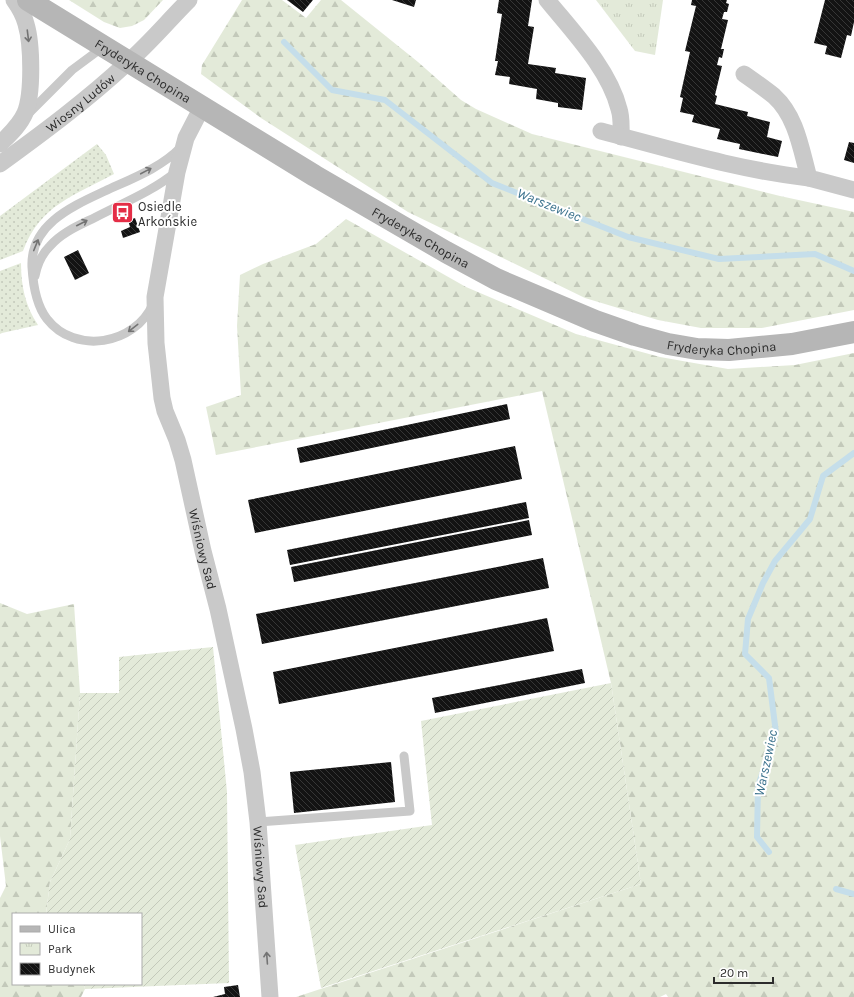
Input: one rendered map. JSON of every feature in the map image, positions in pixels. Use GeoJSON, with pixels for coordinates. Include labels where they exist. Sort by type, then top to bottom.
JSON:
{"type":"FeatureCollection","features":[{"type":"Feature","properties":{"kind":"street"},"geometry":{"type":"LineString","coordinates":[[14,0],[22,12],[27,25],[30,73],[30,88],[27,108],[14,129]]}},
{"type":"Feature","properties":{"kind":"street","name":"Fryderyka Chopina"},"geometry":{"type":"LineString","coordinates":[[28,0],[315,176],[446,252],[496,279],[595,321],[635,335],[668,344],[696,348],[729,350],[792,344],[854,332]]}},
{"type":"Feature","properties":{"kind":"street","name":"Wiosny Ludów"},"geometry":{"type":"LineString","coordinates":[[0,164],[75,109],[129,62],[189,0]]}},
{"type":"Feature","properties":{"kind":"street"},"geometry":{"type":"LineString","coordinates":[[547,0],[596,62],[608,80],[620,110],[622,123],[621,136]]}},
{"type":"Feature","properties":{"kind":"street"},"geometry":{"type":"LineString","coordinates":[[744,74],[775,97],[788,113],[796,129],[809,178]]}},
{"type":"Feature","properties":{"kind":"street","name":"Wiśniowy Sad"},"geometry":{"type":"LineString","coordinates":[[202,107],[195,118],[183,146],[177,172],[155,297],[156,343],[162,398],[165,411],[178,440],[202,551],[218,609],[252,772],[258,822],[270,997]]}},
{"type":"Feature","properties":{"kind":"street","name":"Wiosny Ludów"},"geometry":{"type":"LineString","coordinates":[[0,144],[14,129]]}},
{"type":"Feature","properties":{"kind":"street"},"geometry":{"type":"LineString","coordinates":[[601,132],[737,166],[778,175],[809,178],[854,190]]}},
{"type":"Feature","properties":{"kind":"lane","name":"Wiosny Ludów"},"geometry":{"type":"LineString","coordinates":[[14,129],[67,74],[104,46]]}},
{"type":"Feature","properties":{"kind":"lane"},"geometry":{"type":"LineString","coordinates":[[155,297],[146,316],[126,334],[106,340],[92,341],[76,338],[67,334],[51,323],[38,302],[32,266],[33,252],[38,239],[51,223],[66,211],[163,162],[183,146]]}},
{"type":"Feature","properties":{"kind":"lane"},"geometry":{"type":"LineString","coordinates":[[34,283],[41,259],[56,239],[70,230],[154,187],[177,172]]}},
{"type":"Feature","properties":{"kind":"lane"},"geometry":{"type":"LineString","coordinates":[[258,822],[410,811],[404,756]]}},
{"type":"Feature","properties":{"kind":"green space"},"geometry":{"type":"Polygon","coordinates":[[[69,0],[163,0],[144,20],[132,26],[120,28],[104,22],[69,0]]]}},
{"type":"Feature","properties":{"kind":"green space"},"geometry":{"type":"Polygon","coordinates":[[[242,0],[282,0],[306,18],[321,0],[341,0],[418,62],[461,100],[476,109],[532,134],[780,196],[854,212],[854,310],[762,328],[701,328],[658,320],[585,298],[408,212],[261,118],[201,74],[202,65],[242,0]]]}},
{"type":"Feature","properties":{"kind":"green space"},"geometry":{"type":"Polygon","coordinates":[[[596,0],[663,0],[655,55],[635,51],[596,0]]]}},
{"type":"Feature","properties":{"kind":"green space"},"geometry":{"type":"Polygon","coordinates":[[[97,144],[106,155],[114,174],[60,203],[39,223],[30,235],[23,251],[0,260],[0,216],[97,144]]]}},
{"type":"Feature","properties":{"kind":"green space"},"geometry":{"type":"Polygon","coordinates":[[[346,219],[466,287],[576,334],[660,357],[728,369],[795,365],[854,353],[854,997],[668,997],[666,994],[660,997],[296,997],[641,884],[611,683],[542,391],[216,455],[206,407],[241,395],[237,326],[240,275],[263,264],[316,244],[346,219]]]}},
{"type":"Feature","properties":{"kind":"green space"},"geometry":{"type":"Polygon","coordinates":[[[21,263],[22,279],[27,303],[38,325],[0,334],[0,271],[21,263]]]}},
{"type":"Feature","properties":{"kind":"green space"},"geometry":{"type":"Polygon","coordinates":[[[0,603],[27,614],[74,604],[80,693],[70,839],[50,882],[46,913],[12,913],[12,985],[84,985],[85,989],[81,997],[0,997],[0,898],[6,886],[0,836],[0,603]]]}},
{"type":"Feature","properties":{"kind":"green space"},"geometry":{"type":"Polygon","coordinates":[[[213,647],[227,792],[229,983],[85,989],[84,985],[142,985],[142,913],[46,913],[50,882],[70,839],[80,693],[119,693],[119,657],[213,647]]]}},
{"type":"Feature","properties":{"kind":"green space"},"geometry":{"type":"Polygon","coordinates":[[[611,683],[641,884],[321,988],[295,845],[432,825],[421,721],[611,683]]]}},
{"type":"Feature","properties":{"kind":"building"},"geometry":{"type":"Polygon","coordinates":[[[287,0],[313,0],[303,12],[287,0]]]}},
{"type":"Feature","properties":{"kind":"building"},"geometry":{"type":"Polygon","coordinates":[[[392,0],[416,0],[414,7],[392,0]]]}},
{"type":"Feature","properties":{"kind":"building"},"geometry":{"type":"Polygon","coordinates":[[[499,0],[532,0],[528,26],[534,27],[528,64],[556,68],[555,73],[586,78],[582,110],[558,107],[558,103],[536,99],[537,89],[509,84],[510,77],[495,75],[498,61],[495,61],[502,14],[497,13],[499,0]]]}},
{"type":"Feature","properties":{"kind":"building"},"geometry":{"type":"Polygon","coordinates":[[[692,0],[727,0],[726,3],[729,4],[727,12],[724,12],[722,19],[728,20],[721,49],[724,49],[722,58],[719,57],[717,65],[722,66],[715,95],[717,96],[715,104],[748,112],[747,116],[770,122],[767,137],[782,141],[778,157],[739,149],[740,144],[717,139],[720,129],[692,122],[694,115],[680,112],[683,98],[680,97],[690,52],[685,51],[696,6],[691,5],[692,0]]]}},
{"type":"Feature","properties":{"kind":"building"},"geometry":{"type":"Polygon","coordinates":[[[825,0],[854,0],[854,22],[851,36],[847,35],[841,58],[825,54],[827,46],[814,43],[825,0]]]}},
{"type":"Feature","properties":{"kind":"building"},"geometry":{"type":"Polygon","coordinates":[[[849,142],[854,143],[854,163],[844,160],[849,142]]]}},
{"type":"Feature","properties":{"kind":"building"},"geometry":{"type":"Polygon","coordinates":[[[135,218],[140,232],[123,238],[121,231],[130,227],[128,220],[135,218]]]}},
{"type":"Feature","properties":{"kind":"building"},"geometry":{"type":"Polygon","coordinates":[[[78,250],[89,273],[75,280],[64,257],[78,250]]]}},
{"type":"Feature","properties":{"kind":"building"},"geometry":{"type":"Polygon","coordinates":[[[507,404],[510,419],[300,463],[297,448],[507,404]]]}},
{"type":"Feature","properties":{"kind":"building"},"geometry":{"type":"Polygon","coordinates":[[[515,446],[522,479],[255,533],[248,500],[515,446]]]}},
{"type":"Feature","properties":{"kind":"building"},"geometry":{"type":"Polygon","coordinates":[[[526,502],[529,518],[290,565],[287,550],[526,502]]]}},
{"type":"Feature","properties":{"kind":"building"},"geometry":{"type":"Polygon","coordinates":[[[529,520],[532,535],[294,582],[291,567],[529,520]]]}},
{"type":"Feature","properties":{"kind":"building"},"geometry":{"type":"Polygon","coordinates":[[[543,558],[549,588],[262,644],[256,614],[543,558]]]}},
{"type":"Feature","properties":{"kind":"building"},"geometry":{"type":"Polygon","coordinates":[[[547,618],[554,651],[279,704],[273,672],[547,618]]]}},
{"type":"Feature","properties":{"kind":"building"},"geometry":{"type":"Polygon","coordinates":[[[582,669],[585,683],[435,713],[432,698],[582,669]]]}},
{"type":"Feature","properties":{"kind":"building"},"geometry":{"type":"Polygon","coordinates":[[[391,762],[395,802],[294,813],[290,772],[391,762]]]}},
{"type":"Feature","properties":{"kind":"building"},"geometry":{"type":"Polygon","coordinates":[[[238,985],[240,997],[213,997],[225,994],[224,987],[238,985]]]}},
{"type":"Feature","properties":{"kind":"waterway","name":"Warszewiec"},"geometry":{"type":"LineString","coordinates":[[284,42],[332,90],[385,100],[492,183],[628,237],[719,259],[815,254],[854,271]]}},
{"type":"Feature","properties":{"kind":"waterway","name":"Warszewiec"},"geometry":{"type":"LineString","coordinates":[[769,852],[757,837],[758,786],[776,733],[769,678],[745,654],[748,619],[763,583],[775,561],[810,519],[823,476],[854,453]]}},
{"type":"Feature","properties":{"kind":"waterway","name":"Warszewiec"},"geometry":{"type":"LineString","coordinates":[[836,889],[854,894]]}},
{"type":"Feature","properties":{"kind":"place","name":"Osiedle Arkońskie"},"geometry":{"type":"Point","coordinates":[122,213]}}]}
